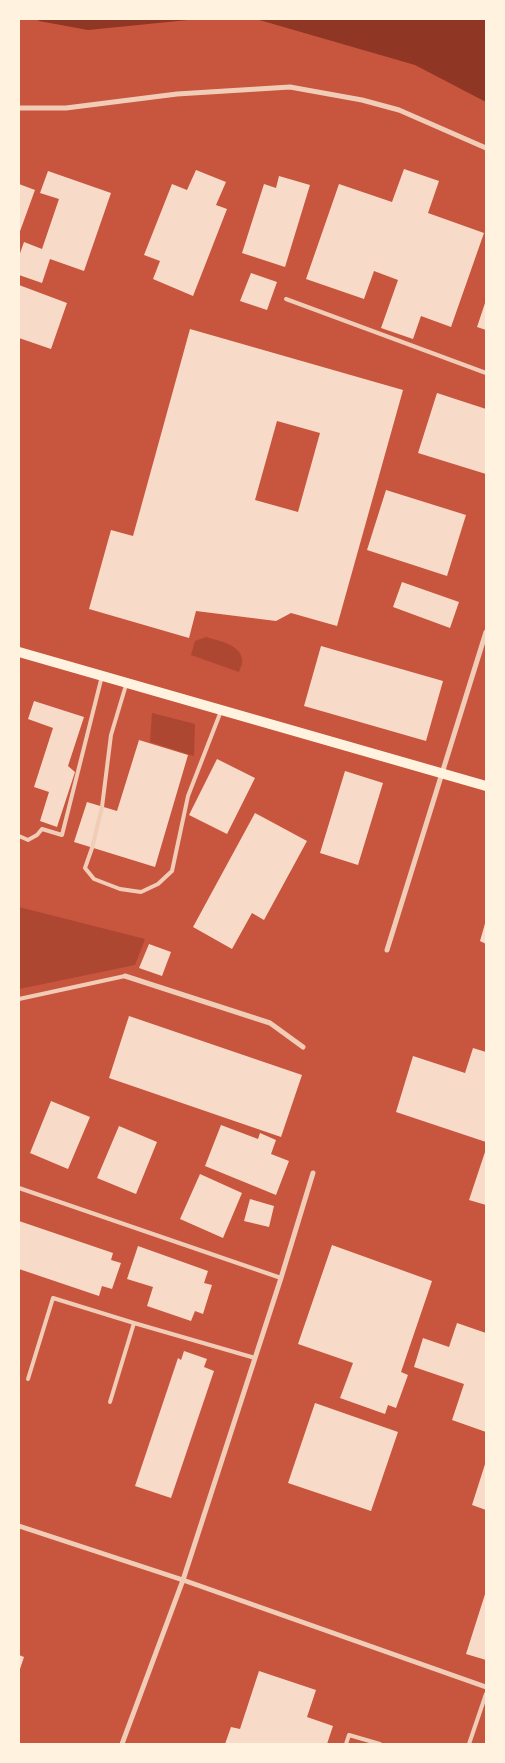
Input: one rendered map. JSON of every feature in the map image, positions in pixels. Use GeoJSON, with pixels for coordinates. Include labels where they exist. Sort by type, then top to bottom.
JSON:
{"type":"FeatureCollection","features":[{"type":"Feature","properties":{"kind":"main road"},"geometry":{"type":"LineString","coordinates":[[19,652],[486,786]]}},
{"type":"Feature","properties":{"kind":"street"},"geometry":{"type":"LineString","coordinates":[[19,108],[66,108],[177,94],[290,87],[362,100],[399,110],[486,148]]}},
{"type":"Feature","properties":{"kind":"street"},"geometry":{"type":"LineString","coordinates":[[388,950],[486,632]]}},
{"type":"Feature","properties":{"kind":"street"},"geometry":{"type":"LineString","coordinates":[[125,976],[270,1023],[303,1047]]}},
{"type":"Feature","properties":{"kind":"street"},"geometry":{"type":"LineString","coordinates":[[122,1744],[183,1580],[313,1173]]}},
{"type":"Feature","properties":{"kind":"street"},"geometry":{"type":"LineString","coordinates":[[19,1526],[183,1580],[486,1687]]}},
{"type":"Feature","properties":{"kind":"lane"},"geometry":{"type":"LineString","coordinates":[[286,299],[486,373]]}},
{"type":"Feature","properties":{"kind":"lane"},"geometry":{"type":"LineString","coordinates":[[19,836],[28,840],[37,835],[42,829],[62,835],[102,676]]}},
{"type":"Feature","properties":{"kind":"lane"},"geometry":{"type":"LineString","coordinates":[[126,682],[111,735],[102,807],[85,868],[94,879],[120,889],[141,892],[158,884],[172,871],[188,796],[222,710]]}},
{"type":"Feature","properties":{"kind":"lane"},"geometry":{"type":"LineString","coordinates":[[19,1000],[125,976]]}},
{"type":"Feature","properties":{"kind":"lane"},"geometry":{"type":"LineString","coordinates":[[19,1188],[281,1278]]}},
{"type":"Feature","properties":{"kind":"lane"},"geometry":{"type":"LineString","coordinates":[[28,1379],[53,1298],[134,1324],[254,1358]]}},
{"type":"Feature","properties":{"kind":"lane"},"geometry":{"type":"LineString","coordinates":[[110,1402],[134,1324]]}},
{"type":"Feature","properties":{"kind":"lane"},"geometry":{"type":"LineString","coordinates":[[469,1744],[486,1694]]}},
{"type":"Feature","properties":{"kind":"lane"},"geometry":{"type":"LineString","coordinates":[[346,1744],[349,1735],[380,1744]]}},
{"type":"Feature","properties":{"kind":"shaded area"},"geometry":{"type":"Polygon","coordinates":[[[37,19],[198,19],[88,30],[39,21],[37,19]]]}},
{"type":"Feature","properties":{"kind":"shaded area"},"geometry":{"type":"Polygon","coordinates":[[[256,19],[486,19],[486,102],[415,65],[256,19]]]}},
{"type":"Feature","properties":{"kind":"shaded area"},"geometry":{"type":"Polygon","coordinates":[[[206,637],[228,644],[238,650],[242,662],[239,672],[191,655],[195,641],[206,637]]]}},
{"type":"Feature","properties":{"kind":"shaded area"},"geometry":{"type":"Polygon","coordinates":[[[152,713],[195,724],[194,756],[150,742],[152,713]]]}},
{"type":"Feature","properties":{"kind":"shaded area"},"geometry":{"type":"Polygon","coordinates":[[[19,907],[145,939],[135,965],[19,989],[19,907]]]}},
{"type":"Feature","properties":{"kind":"building"},"geometry":{"type":"Polygon","coordinates":[[[404,169],[439,181],[428,213],[484,233],[451,327],[421,316],[413,339],[381,328],[398,280],[374,271],[364,299],[306,279],[339,184],[392,202],[404,169]]]}},
{"type":"Feature","properties":{"kind":"building"},"geometry":{"type":"Polygon","coordinates":[[[196,170],[226,182],[216,205],[227,209],[193,296],[153,279],[160,261],[144,255],[172,184],[187,190],[196,170]]]}},
{"type":"Feature","properties":{"kind":"building"},"geometry":{"type":"Polygon","coordinates":[[[48,171],[111,193],[84,271],[50,259],[42,283],[19,275],[19,256],[24,242],[42,249],[59,199],[40,193],[48,171]]]}},
{"type":"Feature","properties":{"kind":"building"},"geometry":{"type":"Polygon","coordinates":[[[279,176],[310,185],[285,267],[242,253],[264,184],[276,188],[279,176]]]}},
{"type":"Feature","properties":{"kind":"building"},"geometry":{"type":"Polygon","coordinates":[[[19,184],[35,190],[19,234],[19,184]]]}},
{"type":"Feature","properties":{"kind":"building"},"geometry":{"type":"Polygon","coordinates":[[[251,273],[277,282],[267,310],[240,301],[251,273]]]}},
{"type":"Feature","properties":{"kind":"building"},"geometry":{"type":"Polygon","coordinates":[[[19,285],[67,303],[51,349],[19,338],[19,285]]]}},
{"type":"Feature","properties":{"kind":"building"},"geometry":{"type":"Polygon","coordinates":[[[486,300],[486,330],[477,327],[486,300]]]}},
{"type":"Feature","properties":{"kind":"building"},"geometry":{"type":"Polygon","coordinates":[[[190,329],[403,390],[337,626],[291,613],[276,621],[196,611],[189,638],[89,609],[111,530],[133,536],[190,329]],[[277,421],[255,500],[298,512],[320,433],[277,421]]]}},
{"type":"Feature","properties":{"kind":"building"},"geometry":{"type":"Polygon","coordinates":[[[437,393],[486,409],[486,474],[418,453],[437,393]]]}},
{"type":"Feature","properties":{"kind":"building"},"geometry":{"type":"Polygon","coordinates":[[[386,490],[466,515],[447,576],[367,550],[386,490]]]}},
{"type":"Feature","properties":{"kind":"building"},"geometry":{"type":"Polygon","coordinates":[[[402,582],[459,602],[450,628],[393,607],[402,582]]]}},
{"type":"Feature","properties":{"kind":"building"},"geometry":{"type":"Polygon","coordinates":[[[321,646],[443,681],[426,741],[304,706],[321,646]]]}},
{"type":"Feature","properties":{"kind":"building"},"geometry":{"type":"Polygon","coordinates":[[[34,701],[84,717],[68,766],[75,772],[57,827],[40,821],[49,792],[34,787],[53,728],[28,719],[34,701]]]}},
{"type":"Feature","properties":{"kind":"building"},"geometry":{"type":"Polygon","coordinates":[[[139,740],[188,755],[155,867],[74,842],[87,802],[117,811],[139,740]]]}},
{"type":"Feature","properties":{"kind":"building"},"geometry":{"type":"Polygon","coordinates":[[[217,759],[255,778],[227,834],[189,815],[217,759]]]}},
{"type":"Feature","properties":{"kind":"building"},"geometry":{"type":"Polygon","coordinates":[[[345,771],[383,783],[358,865],[320,853],[345,771]]]}},
{"type":"Feature","properties":{"kind":"building"},"geometry":{"type":"Polygon","coordinates":[[[255,813],[307,841],[264,920],[252,913],[232,949],[193,927],[255,813]]]}},
{"type":"Feature","properties":{"kind":"building"},"geometry":{"type":"Polygon","coordinates":[[[486,920],[486,944],[480,941],[486,920]]]}},
{"type":"Feature","properties":{"kind":"building"},"geometry":{"type":"Polygon","coordinates":[[[149,944],[171,952],[162,976],[139,968],[149,944]]]}},
{"type":"Feature","properties":{"kind":"building"},"geometry":{"type":"Polygon","coordinates":[[[129,1016],[302,1075],[281,1137],[109,1078],[129,1016]]]}},
{"type":"Feature","properties":{"kind":"building"},"geometry":{"type":"Polygon","coordinates":[[[473,1048],[486,1052],[486,1142],[396,1112],[413,1056],[465,1073],[473,1048]]]}},
{"type":"Feature","properties":{"kind":"building"},"geometry":{"type":"Polygon","coordinates":[[[51,1101],[90,1117],[68,1169],[30,1153],[51,1101]]]}},
{"type":"Feature","properties":{"kind":"building"},"geometry":{"type":"Polygon","coordinates":[[[221,1125],[258,1139],[260,1133],[276,1140],[271,1154],[289,1161],[276,1195],[205,1166],[221,1125]]]}},
{"type":"Feature","properties":{"kind":"building"},"geometry":{"type":"Polygon","coordinates":[[[119,1126],[157,1142],[136,1194],[97,1178],[119,1126]]]}},
{"type":"Feature","properties":{"kind":"building"},"geometry":{"type":"Polygon","coordinates":[[[486,1149],[486,1205],[469,1200],[486,1149]]]}},
{"type":"Feature","properties":{"kind":"building"},"geometry":{"type":"Polygon","coordinates":[[[200,1174],[242,1193],[223,1238],[180,1219],[200,1174]]]}},
{"type":"Feature","properties":{"kind":"building"},"geometry":{"type":"Polygon","coordinates":[[[250,1199],[274,1206],[269,1227],[244,1221],[250,1199]]]}},
{"type":"Feature","properties":{"kind":"building"},"geometry":{"type":"Polygon","coordinates":[[[19,1221],[113,1253],[111,1260],[121,1263],[112,1289],[102,1286],[99,1296],[19,1269],[19,1221]]]}},
{"type":"Feature","properties":{"kind":"building"},"geometry":{"type":"Polygon","coordinates":[[[332,1245],[432,1281],[401,1372],[408,1375],[396,1408],[388,1405],[385,1414],[340,1398],[353,1363],[298,1344],[332,1245]]]}},
{"type":"Feature","properties":{"kind":"building"},"geometry":{"type":"Polygon","coordinates":[[[138,1246],[208,1271],[204,1283],[212,1285],[203,1314],[195,1311],[191,1321],[147,1306],[153,1287],[127,1279],[138,1246]]]}},
{"type":"Feature","properties":{"kind":"building"},"geometry":{"type":"Polygon","coordinates":[[[457,1323],[486,1333],[486,1432],[452,1420],[464,1384],[414,1367],[423,1338],[449,1347],[457,1323]]]}},
{"type":"Feature","properties":{"kind":"building"},"geometry":{"type":"Polygon","coordinates":[[[184,1351],[207,1359],[204,1367],[214,1371],[171,1498],[135,1486],[178,1358],[181,1360],[184,1351]]]}},
{"type":"Feature","properties":{"kind":"building"},"geometry":{"type":"Polygon","coordinates":[[[315,1403],[398,1432],[371,1511],[288,1483],[315,1403]]]}},
{"type":"Feature","properties":{"kind":"building"},"geometry":{"type":"Polygon","coordinates":[[[486,1461],[486,1510],[472,1505],[486,1461]]]}},
{"type":"Feature","properties":{"kind":"building"},"geometry":{"type":"Polygon","coordinates":[[[486,1591],[486,1660],[466,1654],[486,1591]]]}},
{"type":"Feature","properties":{"kind":"building"},"geometry":{"type":"Polygon","coordinates":[[[19,1655],[24,1657],[19,1672],[19,1655]]]}},
{"type":"Feature","properties":{"kind":"building"},"geometry":{"type":"Polygon","coordinates":[[[259,1671],[316,1690],[307,1717],[333,1726],[327,1744],[225,1744],[231,1727],[240,1729],[259,1671]]]}}]}
